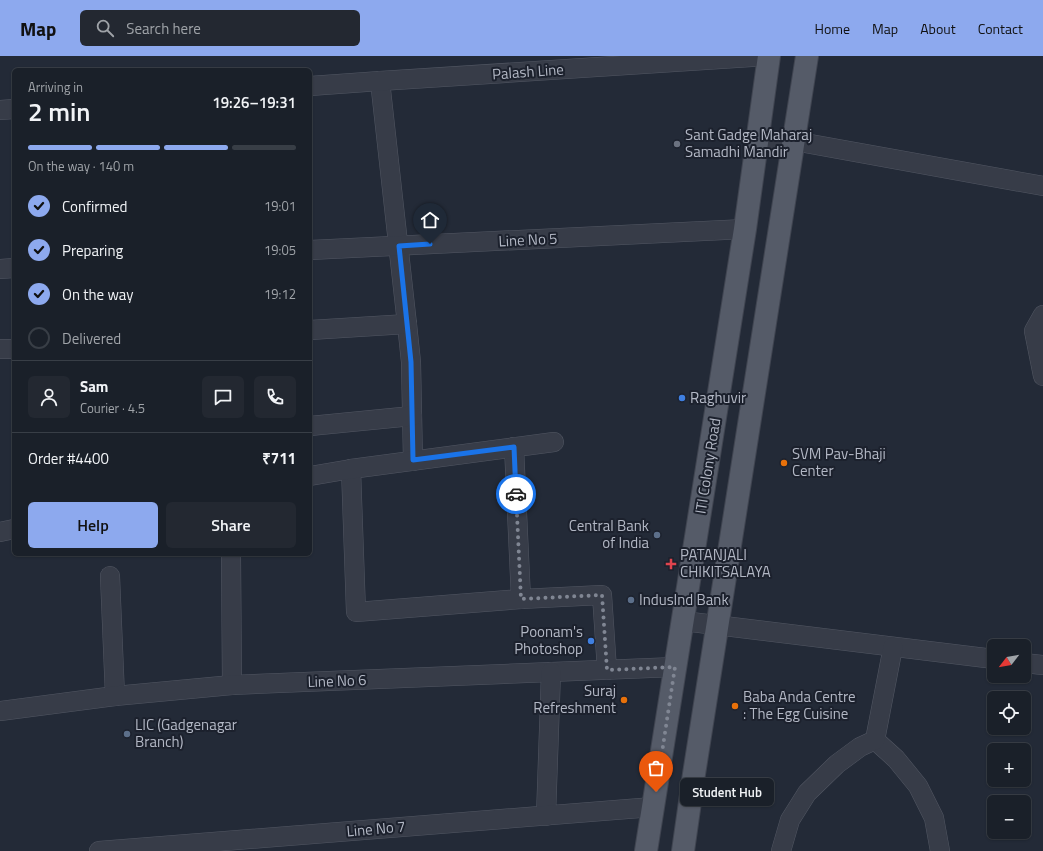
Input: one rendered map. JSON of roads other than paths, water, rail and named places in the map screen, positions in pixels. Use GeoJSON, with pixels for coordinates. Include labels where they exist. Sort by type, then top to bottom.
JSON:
{"type":"FeatureCollection","features":[{"type":"Feature","properties":{"kind":"main road","name":"ITI Colony Road"},"geometry":{"type":"LineString","coordinates":[[646,851],[745,229],[769,56]]}},
{"type":"Feature","properties":{"kind":"main road"},"geometry":{"type":"LineString","coordinates":[[683,851],[807,56]]}},
{"type":"Feature","properties":{"kind":"street","name":"Palash Line"},"geometry":{"type":"LineString","coordinates":[[312,86],[769,56]]}},
{"type":"Feature","properties":{"kind":"street"},"geometry":{"type":"LineString","coordinates":[[380,81],[408,324],[411,362],[413,460]]}},
{"type":"Feature","properties":{"kind":"street"},"geometry":{"type":"LineString","coordinates":[[0,110],[12,109]]}},
{"type":"Feature","properties":{"kind":"street"},"geometry":{"type":"LineString","coordinates":[[757,141],[794,140],[1043,186]]}},
{"type":"Feature","properties":{"kind":"street","name":"Line No 5"},"geometry":{"type":"LineString","coordinates":[[312,250],[745,229]]}},
{"type":"Feature","properties":{"kind":"street"},"geometry":{"type":"LineString","coordinates":[[0,270],[12,268]]}},
{"type":"Feature","properties":{"kind":"street"},"geometry":{"type":"LineString","coordinates":[[1043,315],[1034,331],[1043,376]]}},
{"type":"Feature","properties":{"kind":"street"},"geometry":{"type":"LineString","coordinates":[[312,330],[408,324]]}},
{"type":"Feature","properties":{"kind":"street"},"geometry":{"type":"LineString","coordinates":[[0,349],[12,349]]}},
{"type":"Feature","properties":{"kind":"street"},"geometry":{"type":"LineString","coordinates":[[312,426],[412,416]]}},
{"type":"Feature","properties":{"kind":"street"},"geometry":{"type":"LineString","coordinates":[[312,476],[413,460],[554,442]]}},
{"type":"Feature","properties":{"kind":"street"},"geometry":{"type":"LineString","coordinates":[[514,447],[521,599]]}},
{"type":"Feature","properties":{"kind":"street"},"geometry":{"type":"LineString","coordinates":[[350,469],[356,612],[521,599],[602,595],[607,670]]}},
{"type":"Feature","properties":{"kind":"street"},"geometry":{"type":"LineString","coordinates":[[0,532],[12,529]]}},
{"type":"Feature","properties":{"kind":"street"},"geometry":{"type":"LineString","coordinates":[[231,556],[232,685]]}},
{"type":"Feature","properties":{"kind":"street"},"geometry":{"type":"LineString","coordinates":[[110,576],[115,696]]}},
{"type":"Feature","properties":{"kind":"street"},"geometry":{"type":"LineString","coordinates":[[683,621],[987,658]]}},
{"type":"Feature","properties":{"kind":"street"},"geometry":{"type":"LineString","coordinates":[[875,740],[893,647]]}},
{"type":"Feature","properties":{"kind":"street"},"geometry":{"type":"LineString","coordinates":[[1031,664],[1043,665]]}},
{"type":"Feature","properties":{"kind":"street","name":"Line No 6"},"geometry":{"type":"LineString","coordinates":[[0,711],[115,696],[232,685],[675,667]]}},
{"type":"Feature","properties":{"kind":"street"},"geometry":{"type":"LineString","coordinates":[[546,816],[551,672]]}},
{"type":"Feature","properties":{"kind":"street"},"geometry":{"type":"LineString","coordinates":[[781,851],[790,820],[807,793],[836,764],[860,747],[875,740]]}},
{"type":"Feature","properties":{"kind":"street"},"geometry":{"type":"LineString","coordinates":[[875,740],[896,759],[918,786],[934,818],[940,851]]}},
{"type":"Feature","properties":{"kind":"street","name":"Line No 7"},"geometry":{"type":"LineString","coordinates":[[99,851],[653,807]]}},
{"type":"Feature","properties":{"kind":"place","name":"Sant Gadge Maharaj Samadhi Mandir"},"geometry":{"type":"Point","coordinates":[677,144]}},
{"type":"Feature","properties":{"kind":"place","name":"Raghuvir"},"geometry":{"type":"Point","coordinates":[682,398]}},
{"type":"Feature","properties":{"kind":"place","name":"SVM Pav-Bhaji Center"},"geometry":{"type":"Point","coordinates":[784,463]}},
{"type":"Feature","properties":{"kind":"place","name":"Central Bank of India"},"geometry":{"type":"Point","coordinates":[657,535]}},
{"type":"Feature","properties":{"kind":"place","name":"PATANJALI CHIKITSALAYA"},"geometry":{"type":"Point","coordinates":[671,564]}},
{"type":"Feature","properties":{"kind":"place","name":"IndusInd Bank"},"geometry":{"type":"Point","coordinates":[631,600]}},
{"type":"Feature","properties":{"kind":"place","name":"Poonam's Photoshop"},"geometry":{"type":"Point","coordinates":[591,641]}},
{"type":"Feature","properties":{"kind":"place","name":"Suraj Refreshment"},"geometry":{"type":"Point","coordinates":[624,700]}},
{"type":"Feature","properties":{"kind":"place","name":"Baba Anda Centre : The Egg Cuisine"},"geometry":{"type":"Point","coordinates":[735,706]}},
{"type":"Feature","properties":{"kind":"place","name":"LIC (Gadgenagar Branch)"},"geometry":{"type":"Point","coordinates":[127,734]}},
{"type":"Feature","properties":{"kind":"place","name":"Student Hub"},"geometry":{"type":"Point","coordinates":[656,792]}}]}
